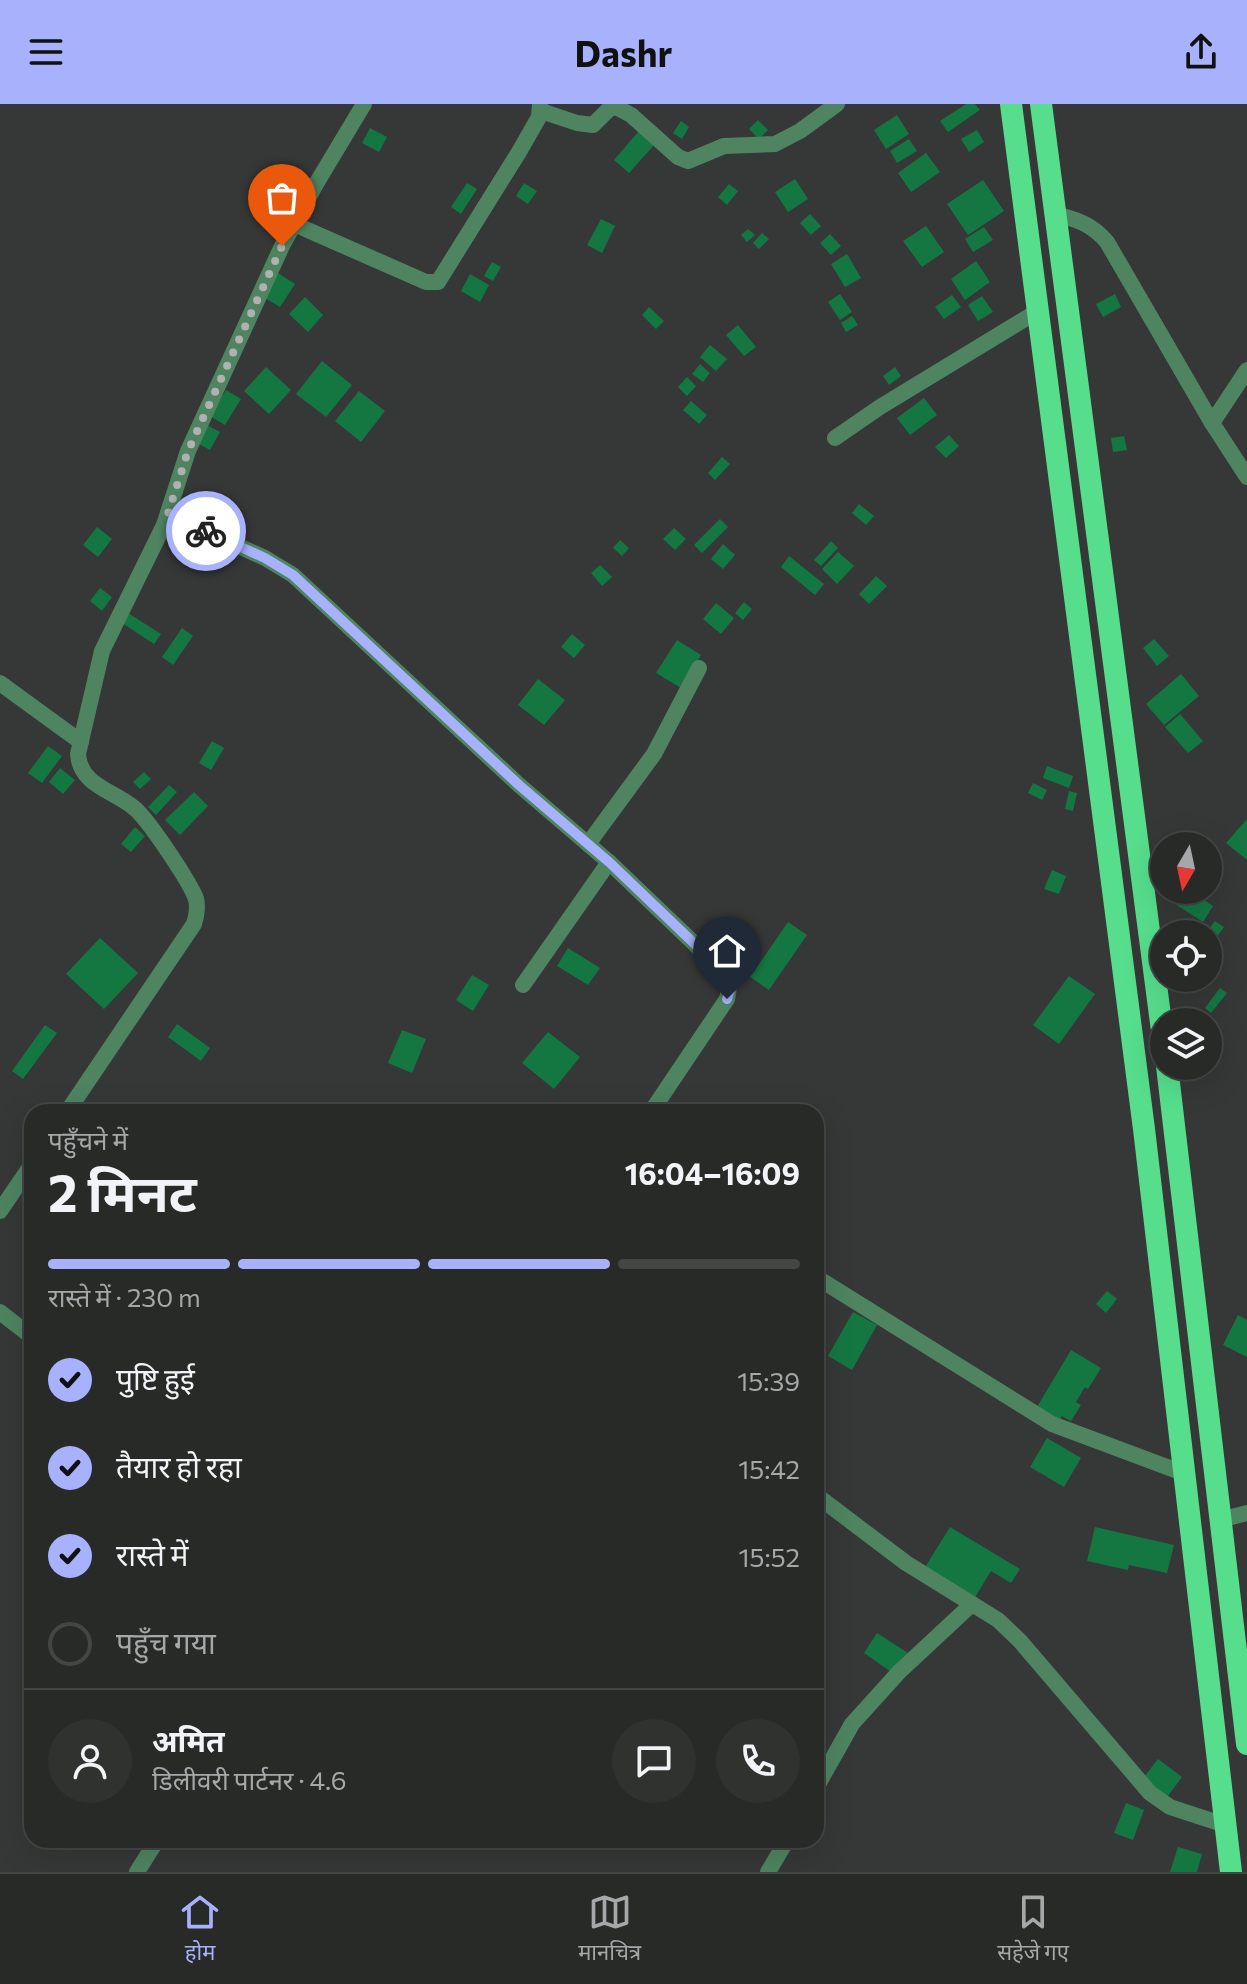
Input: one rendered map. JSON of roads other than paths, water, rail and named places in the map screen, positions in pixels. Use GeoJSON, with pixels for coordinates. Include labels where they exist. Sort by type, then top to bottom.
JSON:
{"type":"FeatureCollection","features":[{"type":"Feature","properties":{"kind":"highway"},"geometry":{"type":"LineString","coordinates":[[1011,104],[1141,1099],[1231,1872]]}},
{"type":"Feature","properties":{"kind":"highway"},"geometry":{"type":"LineString","coordinates":[[1041,104],[1159,1008]]}},
{"type":"Feature","properties":{"kind":"highway"},"geometry":{"type":"LineString","coordinates":[[1169,1080],[1247,1744]]}},
{"type":"Feature","properties":{"kind":"street"},"geometry":{"type":"LineString","coordinates":[[72,1104],[194,924],[197,914],[195,895],[143,817],[131,805],[90,780],[79,764],[81,742],[102,651],[168,514],[188,451],[294,224],[364,104]]}},
{"type":"Feature","properties":{"kind":"street"},"geometry":{"type":"LineString","coordinates":[[294,224],[426,282],[438,282],[519,152],[541,107],[577,123],[593,125],[610,106],[616,107],[624,110],[678,157],[688,161],[724,146],[775,144],[800,131],[837,104]]}},
{"type":"Feature","properties":{"kind":"street"},"geometry":{"type":"LineString","coordinates":[[1054,214],[1090,225],[1107,242],[1212,423],[1247,477]]}},
{"type":"Feature","properties":{"kind":"street"},"geometry":{"type":"LineString","coordinates":[[835,438],[880,407],[1038,311]]}},
{"type":"Feature","properties":{"kind":"street"},"geometry":{"type":"LineString","coordinates":[[1212,423],[1247,370]]}},
{"type":"Feature","properties":{"kind":"street"},"geometry":{"type":"LineString","coordinates":[[168,514],[265,558],[293,575],[519,785],[609,862],[724,972],[730,990],[727,999],[656,1104]]}},
{"type":"Feature","properties":{"kind":"street"},"geometry":{"type":"LineString","coordinates":[[588,844],[654,754],[699,668]]}},
{"type":"Feature","properties":{"kind":"street"},"geometry":{"type":"LineString","coordinates":[[0,683],[81,742]]}},
{"type":"Feature","properties":{"kind":"street"},"geometry":{"type":"LineString","coordinates":[[523,985],[609,862]]}},
{"type":"Feature","properties":{"kind":"street"},"geometry":{"type":"LineString","coordinates":[[0,1211],[24,1176]]}},
{"type":"Feature","properties":{"kind":"street"},"geometry":{"type":"LineString","coordinates":[[824,1282],[1052,1424],[1183,1473]]}},
{"type":"Feature","properties":{"kind":"street"},"geometry":{"type":"LineString","coordinates":[[0,1312],[24,1331]]}},
{"type":"Feature","properties":{"kind":"street"},"geometry":{"type":"LineString","coordinates":[[824,1501],[906,1563],[998,1620],[1020,1641],[1150,1793],[1170,1807],[1225,1825]]}},
{"type":"Feature","properties":{"kind":"street"},"geometry":{"type":"LineString","coordinates":[[1220,1520],[1247,1513]]}},
{"type":"Feature","properties":{"kind":"street"},"geometry":{"type":"LineString","coordinates":[[824,1774],[852,1724],[899,1672],[972,1604]]}},
{"type":"Feature","properties":{"kind":"street"},"geometry":{"type":"LineString","coordinates":[[137,1872],[152,1848]]}},
{"type":"Feature","properties":{"kind":"street"},"geometry":{"type":"LineString","coordinates":[[768,1872],[782,1848]]}}]}
